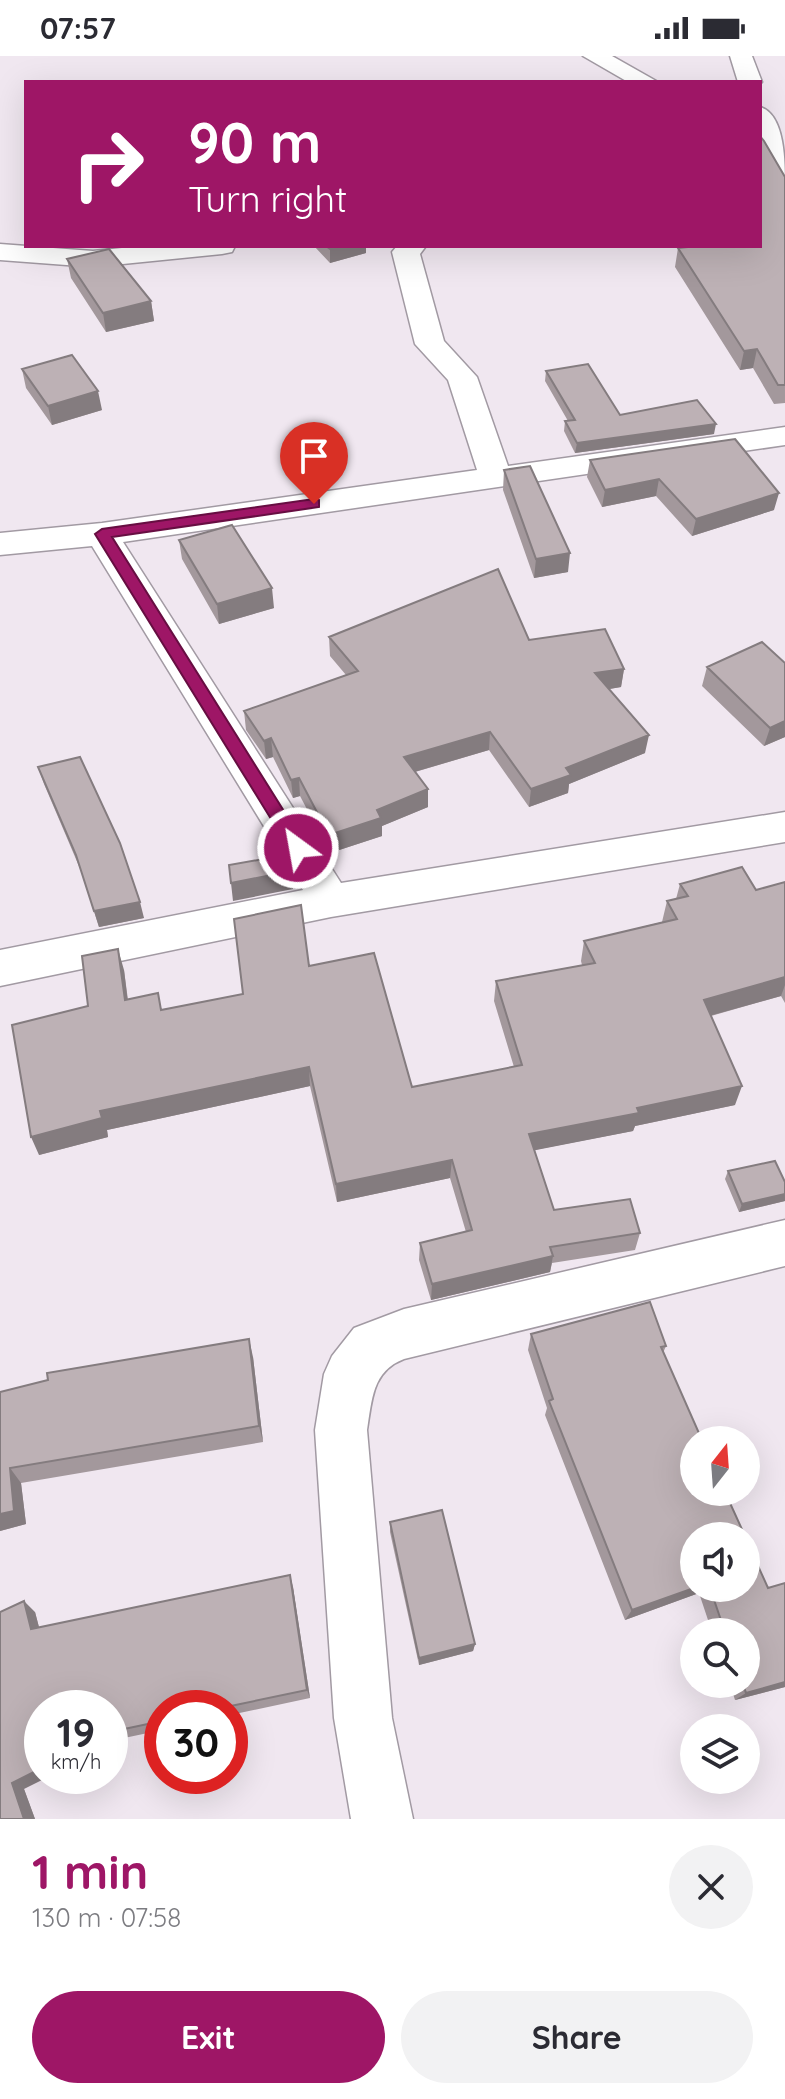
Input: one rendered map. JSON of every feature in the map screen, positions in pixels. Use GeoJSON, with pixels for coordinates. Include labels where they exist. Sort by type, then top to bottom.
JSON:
{"type":"FeatureCollection","features":[{"type":"Feature","properties":{"kind":"street"},"geometry":{"type":"LineString","coordinates":[[594,56],[642,80]]}},
{"type":"Feature","properties":{"kind":"street"},"geometry":{"type":"LineString","coordinates":[[741,56],[749,80]]}},
{"type":"Feature","properties":{"kind":"street"},"geometry":{"type":"LineString","coordinates":[[767,127],[785,177]]}},
{"type":"Feature","properties":{"kind":"street"},"geometry":{"type":"LineString","coordinates":[[0,252],[93,259],[202,248]]}},
{"type":"Feature","properties":{"kind":"street"},"geometry":{"type":"LineString","coordinates":[[411,248],[406,252],[430,344],[462,377],[496,478]]}},
{"type":"Feature","properties":{"kind":"street"},"geometry":{"type":"LineString","coordinates":[[0,544],[102,534],[785,436]]}},
{"type":"Feature","properties":{"kind":"street"},"geometry":{"type":"LineString","coordinates":[[102,534],[331,901]]}},
{"type":"Feature","properties":{"kind":"street"},"geometry":{"type":"LineString","coordinates":[[0,968],[331,901],[785,827]]}},
{"type":"Feature","properties":{"kind":"street"},"geometry":{"type":"LineString","coordinates":[[382,1819],[363,1718],[341,1430],[350,1374],[372,1346],[404,1334],[785,1243]]}},
{"type":"Feature","properties":{"kind":"building"},"geometry":{"type":"Polygon","coordinates":[[[762,138],[785,177],[785,385],[778,385],[757,349],[744,351],[678,248],[762,248],[762,138]]]}},
{"type":"Feature","properties":{"kind":"building"},"geometry":{"type":"Polygon","coordinates":[[[109,249],[151,301],[103,313],[67,259],[109,249]]]}},
{"type":"Feature","properties":{"kind":"building"},"geometry":{"type":"Polygon","coordinates":[[[72,355],[98,391],[48,406],[22,369],[72,355]]]}},
{"type":"Feature","properties":{"kind":"building"},"geometry":{"type":"Polygon","coordinates":[[[588,364],[620,415],[697,400],[716,424],[577,443],[565,421],[575,420],[546,371],[588,364]]]}},
{"type":"Feature","properties":{"kind":"building"},"geometry":{"type":"Polygon","coordinates":[[[735,439],[779,493],[696,519],[659,479],[605,490],[590,460],[735,439]]]}},
{"type":"Feature","properties":{"kind":"building"},"geometry":{"type":"Polygon","coordinates":[[[530,466],[570,553],[536,559],[504,470],[530,466]]]}},
{"type":"Feature","properties":{"kind":"building"},"geometry":{"type":"Polygon","coordinates":[[[232,525],[272,588],[217,604],[179,540],[232,525]]]}},
{"type":"Feature","properties":{"kind":"building"},"geometry":{"type":"Polygon","coordinates":[[[498,569],[529,640],[605,629],[624,669],[595,673],[649,735],[566,768],[571,775],[531,789],[490,732],[404,757],[428,789],[377,810],[381,818],[329,835],[299,778],[291,780],[271,738],[264,741],[244,711],[358,671],[329,637],[498,569]]]}},
{"type":"Feature","properties":{"kind":"building"},"geometry":{"type":"Polygon","coordinates":[[[762,642],[785,663],[785,721],[770,728],[707,667],[762,642]]]}},
{"type":"Feature","properties":{"kind":"building"},"geometry":{"type":"Polygon","coordinates":[[[80,757],[120,843],[140,902],[94,911],[76,855],[38,767],[80,757]]]}},
{"type":"Feature","properties":{"kind":"building"},"geometry":{"type":"Polygon","coordinates":[[[287,855],[292,871],[231,883],[229,865],[287,855]]]}},
{"type":"Feature","properties":{"kind":"building"},"geometry":{"type":"Polygon","coordinates":[[[742,867],[756,890],[785,882],[785,977],[704,1000],[742,1086],[637,1108],[639,1113],[529,1134],[554,1210],[630,1199],[640,1233],[550,1247],[553,1256],[432,1284],[420,1243],[472,1230],[452,1160],[336,1184],[309,1067],[100,1111],[102,1118],[31,1137],[12,1025],[88,1006],[82,956],[118,949],[125,1000],[158,993],[161,1010],[243,994],[234,919],[301,905],[309,966],[374,953],[412,1087],[522,1065],[496,981],[595,963],[584,941],[677,919],[667,901],[688,896],[680,884],[742,867]]]}},
{"type":"Feature","properties":{"kind":"building"},"geometry":{"type":"Polygon","coordinates":[[[775,1161],[785,1182],[785,1194],[742,1204],[728,1171],[775,1161]]]}},
{"type":"Feature","properties":{"kind":"building"},"geometry":{"type":"Polygon","coordinates":[[[650,1302],[666,1346],[661,1347],[696,1426],[680,1426],[680,1506],[731,1506],[739,1522],[680,1522],[680,1593],[632,1610],[549,1401],[553,1399],[531,1334],[650,1302]]]}},
{"type":"Feature","properties":{"kind":"building"},"geometry":{"type":"Polygon","coordinates":[[[249,1339],[259,1426],[10,1468],[14,1511],[0,1514],[0,1392],[48,1380],[47,1373],[249,1339]]]}},
{"type":"Feature","properties":{"kind":"building"},"geometry":{"type":"Polygon","coordinates":[[[442,1510],[475,1644],[419,1658],[390,1522],[442,1510]]]}},
{"type":"Feature","properties":{"kind":"building"},"geometry":{"type":"Polygon","coordinates":[[[760,1570],[768,1588],[785,1583],[785,1682],[760,1689],[760,1618],[720,1618],[715,1602],[760,1602],[760,1570]]]}},
{"type":"Feature","properties":{"kind":"building"},"geometry":{"type":"Polygon","coordinates":[[[290,1575],[307,1690],[248,1702],[248,1690],[144,1690],[144,1725],[128,1728],[128,1690],[24,1690],[24,1777],[12,1783],[24,1819],[0,1819],[0,1612],[24,1601],[31,1629],[290,1575]]]}},
{"type":"Feature","properties":{"kind":"route"},"geometry":{"type":"LineString","coordinates":[[298,848],[102,534],[314,504]]}}]}
